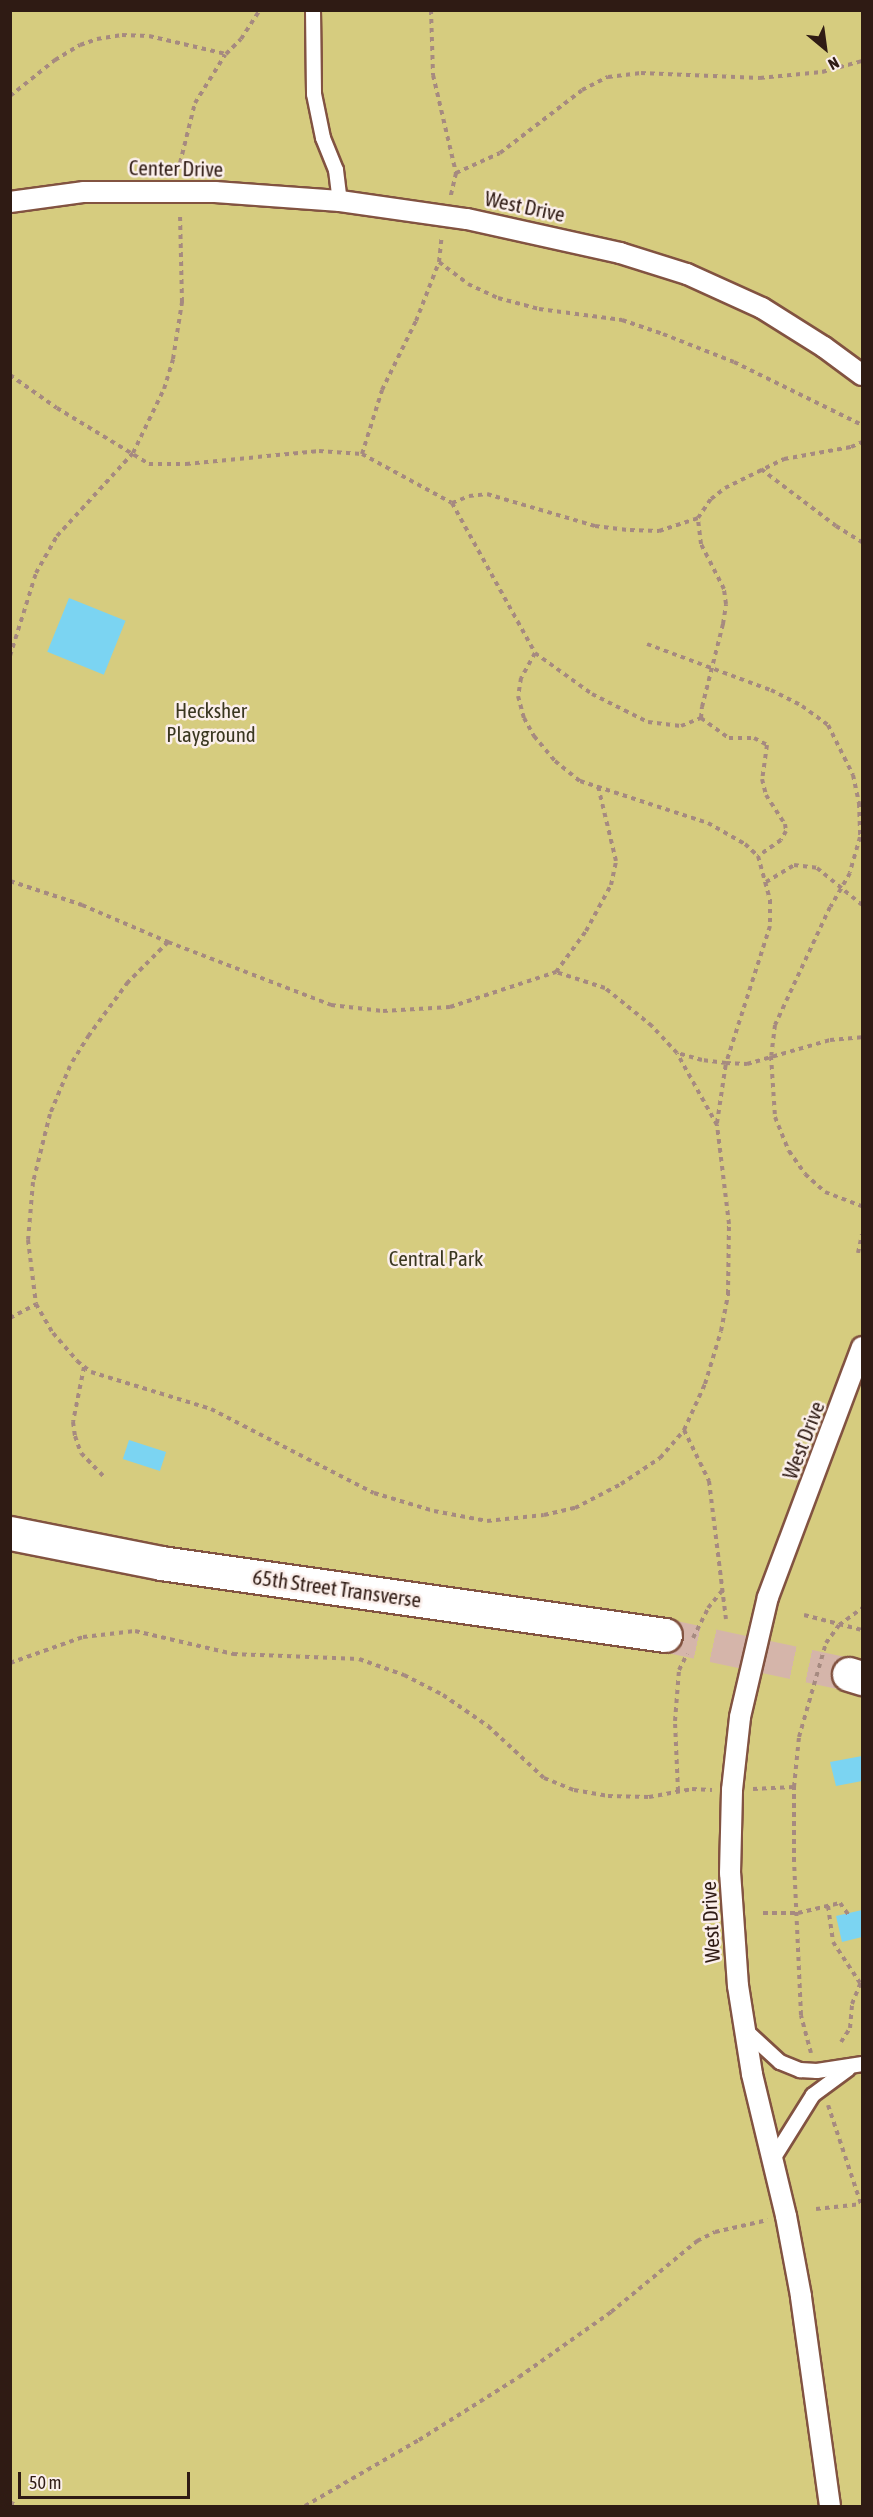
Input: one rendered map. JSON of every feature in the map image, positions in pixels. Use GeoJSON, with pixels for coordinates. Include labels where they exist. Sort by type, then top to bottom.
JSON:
{"type":"FeatureCollection","features":[{"type":"Feature","properties":{"kind":"main road","name":"65th Street Transverse"},"geometry":{"type":"LineString","coordinates":[[10,1533],[161,1563],[665,1635]]}},
{"type":"Feature","properties":{"kind":"main road"},"geometry":{"type":"LineString","coordinates":[[862,1672],[849,1674],[862,1678]]}},
{"type":"Feature","properties":{"kind":"street","name":"Center Drive"},"geometry":{"type":"LineString","coordinates":[[10,202],[84,192],[124,191],[274,195],[340,201]]}},
{"type":"Feature","properties":{"kind":"street","name":"West Drive"},"geometry":{"type":"LineString","coordinates":[[340,201],[447,215],[586,244],[687,274],[762,308],[824,347],[862,375]]}},
{"type":"Feature","properties":{"kind":"street","name":"West Drive"},"geometry":{"type":"LineString","coordinates":[[830,2506],[801,2296],[744,2029],[732,1909],[732,1790],[740,1718],[768,1597],[862,1347]]}},
{"type":"Feature","properties":{"kind":"lane"},"geometry":{"type":"LineString","coordinates":[[314,10],[314,94],[323,138],[340,186],[340,201]]}},
{"type":"Feature","properties":{"kind":"lane"},"geometry":{"type":"LineString","coordinates":[[744,2029],[775,2058],[791,2067],[817,2071],[858,2065]]}},
{"type":"Feature","properties":{"kind":"lane"},"geometry":{"type":"LineString","coordinates":[[773,2159],[813,2095],[858,2065]]}},
{"type":"Feature","properties":{"kind":"path"},"geometry":{"type":"LineString","coordinates":[[180,163],[195,103],[226,54],[241,39],[260,10]]}},
{"type":"Feature","properties":{"kind":"path"},"geometry":{"type":"LineString","coordinates":[[362,454],[382,390],[416,321],[439,262],[456,173],[433,75],[431,10]]}},
{"type":"Feature","properties":{"kind":"path"},"geometry":{"type":"LineString","coordinates":[[10,96],[55,60],[80,45],[98,39],[122,35],[149,36],[226,54]]}},
{"type":"Feature","properties":{"kind":"path"},"geometry":{"type":"LineString","coordinates":[[456,173],[500,153],[582,90],[609,77],[650,73],[760,78],[822,72],[862,61]]}},
{"type":"Feature","properties":{"kind":"path"},"geometry":{"type":"LineString","coordinates":[[10,656],[36,573],[57,536],[133,453],[164,389],[173,359],[182,302],[180,217]]}},
{"type":"Feature","properties":{"kind":"path"},"geometry":{"type":"LineString","coordinates":[[439,262],[468,284],[498,297],[539,309],[622,320],[663,334],[734,362],[862,425]]}},
{"type":"Feature","properties":{"kind":"path"},"geometry":{"type":"LineString","coordinates":[[10,375],[57,408],[149,464],[186,464],[320,451],[362,454],[452,503],[535,653],[592,694],[648,722],[681,726],[701,718]]}},
{"type":"Feature","properties":{"kind":"path"},"geometry":{"type":"LineString","coordinates":[[452,503],[469,496],[487,494],[595,526],[659,531],[698,518],[711,499],[725,488],[760,469],[784,459],[851,447],[862,442]]}},
{"type":"Feature","properties":{"kind":"path"},"geometry":{"type":"LineString","coordinates":[[760,469],[836,526],[862,542]]}},
{"type":"Feature","properties":{"kind":"path"},"geometry":{"type":"LineString","coordinates":[[698,518],[701,544],[724,589],[726,604],[701,718]]}},
{"type":"Feature","properties":{"kind":"path"},"geometry":{"type":"LineString","coordinates":[[647,644],[771,690],[828,725],[853,775],[858,798],[860,837],[843,888],[830,907],[775,1025],[771,1056],[775,1118],[789,1150],[805,1174],[825,1192],[862,1206]]}},
{"type":"Feature","properties":{"kind":"path"},"geometry":{"type":"LineString","coordinates":[[168,942],[128,982],[89,1035],[70,1066],[50,1114],[33,1182],[28,1240],[36,1304],[53,1334],[84,1366],[109,1378],[211,1409],[374,1493],[434,1511],[487,1521],[544,1515],[575,1508],[621,1484],[660,1458],[684,1430],[713,1362],[728,1294],[729,1224],[717,1125],[726,1063],[770,926],[770,900],[758,856],[745,844],[708,822],[580,781],[555,761],[534,736],[524,718],[518,696],[521,678],[535,653]]}},
{"type":"Feature","properties":{"kind":"path"},"geometry":{"type":"LineString","coordinates":[[701,718],[729,738],[754,738],[767,745],[762,779],[766,795],[785,824],[786,831],[782,840],[758,856]]}},
{"type":"Feature","properties":{"kind":"path"},"geometry":{"type":"LineString","coordinates":[[10,881],[82,905],[312,999],[345,1007],[383,1011],[450,1007],[556,972],[586,931],[611,885],[616,861],[598,786]]}},
{"type":"Feature","properties":{"kind":"path"},"geometry":{"type":"LineString","coordinates":[[858,798],[862,791]]}},
{"type":"Feature","properties":{"kind":"path"},"geometry":{"type":"LineString","coordinates":[[766,882],[794,865],[817,868],[862,905]]}},
{"type":"Feature","properties":{"kind":"path"},"geometry":{"type":"LineString","coordinates":[[556,972],[606,988],[652,1026],[677,1053],[717,1125]]}},
{"type":"Feature","properties":{"kind":"path"},"geometry":{"type":"LineString","coordinates":[[677,1053],[702,1060],[747,1064],[830,1040],[862,1037]]}},
{"type":"Feature","properties":{"kind":"path"},"geometry":{"type":"LineString","coordinates":[[858,1253],[862,1234]]}},
{"type":"Feature","properties":{"kind":"path"},"geometry":{"type":"LineString","coordinates":[[10,1318],[36,1304]]}},
{"type":"Feature","properties":{"kind":"path"},"geometry":{"type":"LineString","coordinates":[[84,1366],[74,1422],[75,1436],[81,1453],[104,1477]]}},
{"type":"Feature","properties":{"kind":"path"},"geometry":{"type":"LineString","coordinates":[[684,1430],[709,1481],[726,1619]]}},
{"type":"Feature","properties":{"kind":"path"},"geometry":{"type":"LineString","coordinates":[[678,1791],[675,1720],[679,1670],[702,1618],[722,1591]]}},
{"type":"Feature","properties":{"kind":"path"},"geometry":{"type":"LineString","coordinates":[[806,2040],[800,2008],[794,1787],[799,1737],[809,1695],[826,1643],[839,1625],[862,1608]]}},
{"type":"Feature","properties":{"kind":"path"},"geometry":{"type":"LineString","coordinates":[[804,1615],[862,1630]]}},
{"type":"Feature","properties":{"kind":"path"},"geometry":{"type":"LineString","coordinates":[[10,1664],[83,1637],[135,1631],[233,1654],[359,1659],[405,1675],[443,1695],[499,1735],[544,1778],[574,1790],[608,1796],[649,1797],[678,1791],[794,1787]]}},
{"type":"Feature","properties":{"kind":"path"},"geometry":{"type":"LineString","coordinates":[[763,1913],[798,1913],[840,1903],[848,1914]]}},
{"type":"Feature","properties":{"kind":"path"},"geometry":{"type":"LineString","coordinates":[[828,1906],[833,1942],[861,1981],[852,2004],[850,2028],[841,2042]]}},
{"type":"Feature","properties":{"kind":"path"},"geometry":{"type":"LineString","coordinates":[[816,2209],[862,2205],[833,2120]]}},
{"type":"Feature","properties":{"kind":"path"},"geometry":{"type":"LineString","coordinates":[[305,2506],[419,2440],[544,2360],[611,2312],[697,2241],[715,2232],[772,2219]]}},
{"type":"Feature","properties":{"kind":"path"},"geometry":{"type":"LineString","coordinates":[[10,2502],[17,2506]]}},
{"type":"Feature","properties":{"kind":"green space","name":"Central Park"},"geometry":{"type":"Polygon","coordinates":[[[11,11],[862,11],[862,2506],[11,2506],[11,11]]]}},
{"type":"Feature","properties":{"kind":"building"},"geometry":{"type":"Polygon","coordinates":[[[69,598],[126,621],[104,675],[47,652],[69,598]]]}},
{"type":"Feature","properties":{"kind":"building"},"geometry":{"type":"Polygon","coordinates":[[[129,1440],[166,1452],[160,1471],[123,1459],[129,1440]]]}},
{"type":"Feature","properties":{"kind":"building"},"geometry":{"type":"Polygon","coordinates":[[[862,1756],[862,1781],[836,1786],[830,1762],[862,1756]]]}},
{"type":"Feature","properties":{"kind":"building"},"geometry":{"type":"Polygon","coordinates":[[[862,1910],[862,1937],[842,1942],[836,1916],[862,1910]]]}},
{"type":"Feature","properties":{"kind":"tunnel"},"geometry":{"type":"LineString","coordinates":[[665,1635],[849,1674]]}},
{"type":"Feature","properties":{"kind":"park label","name":"Hecksher Playground"},"geometry":{"type":"Point","coordinates":[211,722]}}]}
